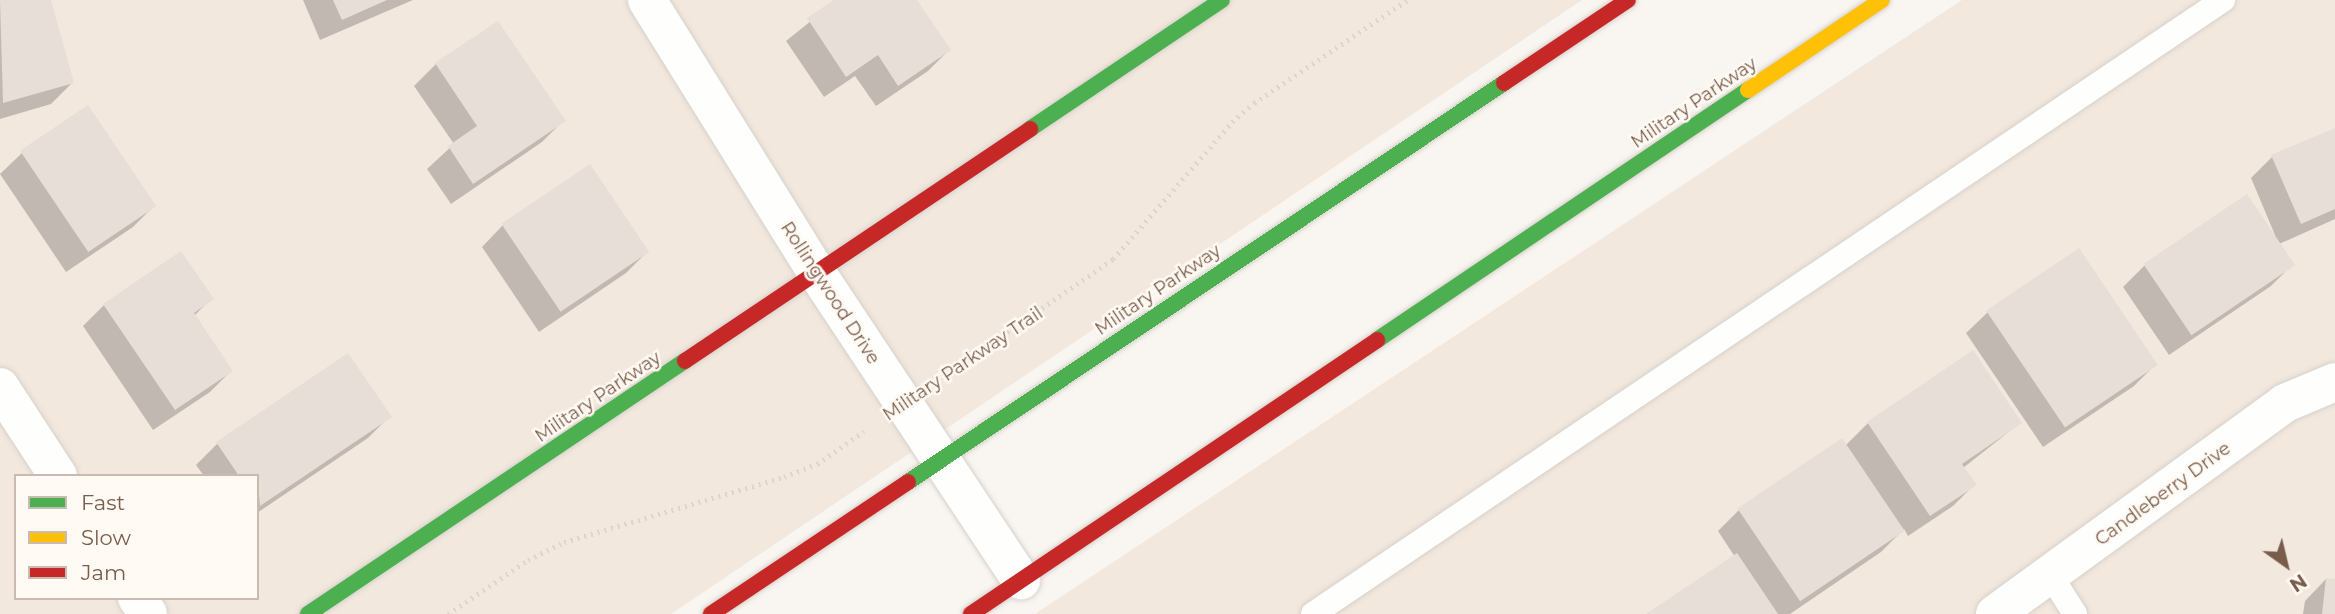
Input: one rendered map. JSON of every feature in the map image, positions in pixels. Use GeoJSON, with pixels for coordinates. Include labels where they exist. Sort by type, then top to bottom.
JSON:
{"type":"FeatureCollection","features":[{"type":"Feature","properties":{"kind":"main road","name":"Military Parkway"},"geometry":{"type":"LineString","coordinates":[[308,614],[1222,0]]}},
{"type":"Feature","properties":{"kind":"main road","name":"Military Parkway"},"geometry":{"type":"LineString","coordinates":[[711,614],[1628,0]]}},
{"type":"Feature","properties":{"kind":"main road","name":"Military Parkway"},"geometry":{"type":"LineString","coordinates":[[971,614],[1882,0]]}},
{"type":"Feature","properties":{"kind":"street","name":"Rollingwood Drive"},"geometry":{"type":"LineString","coordinates":[[647,0],[817,273],[1021,580]]}},
{"type":"Feature","properties":{"kind":"street","name":"Candleberry Drive"},"geometry":{"type":"LineString","coordinates":[[1995,614],[2052,576],[2285,403],[2335,382]]}},
{"type":"Feature","properties":{"kind":"street"},"geometry":{"type":"LineString","coordinates":[[0,387],[57,474]]}},
{"type":"Feature","properties":{"kind":"lane"},"geometry":{"type":"LineString","coordinates":[[1312,614],[2223,0]]}},
{"type":"Feature","properties":{"kind":"lane"},"geometry":{"type":"LineString","coordinates":[[2052,576],[2075,614]]}},
{"type":"Feature","properties":{"kind":"path","name":"Military Parkway Trail"},"geometry":{"type":"LineString","coordinates":[[448,614],[528,560],[564,542],[817,464],[1089,279],[1113,259],[1240,116],[1407,0]]}},
{"type":"Feature","properties":{"kind":"shaded area"},"geometry":{"type":"Polygon","coordinates":[[[0,0],[1582,0],[671,614],[0,614],[0,0]]]}},
{"type":"Feature","properties":{"kind":"shaded area"},"geometry":{"type":"Polygon","coordinates":[[[1962,0],[2335,0],[2335,614],[1035,614],[1962,0]]]}},
{"type":"Feature","properties":{"kind":"building"},"geometry":{"type":"Polygon","coordinates":[[[0,0],[51,0],[74,83],[3,103],[0,0]]]}},
{"type":"Feature","properties":{"kind":"building"},"geometry":{"type":"Polygon","coordinates":[[[333,0],[387,0],[342,20],[333,0]]]}},
{"type":"Feature","properties":{"kind":"building"},"geometry":{"type":"Polygon","coordinates":[[[834,0],[917,0],[951,50],[898,86],[878,55],[846,77],[807,18],[834,0]]]}},
{"type":"Feature","properties":{"kind":"building"},"geometry":{"type":"Polygon","coordinates":[[[498,21],[566,121],[473,184],[448,146],[477,126],[435,63],[498,21]]]}},
{"type":"Feature","properties":{"kind":"building"},"geometry":{"type":"Polygon","coordinates":[[[88,105],[156,206],[88,252],[20,151],[88,105]]]}},
{"type":"Feature","properties":{"kind":"building"},"geometry":{"type":"Polygon","coordinates":[[[2335,128],[2335,209],[2301,224],[2271,155],[2335,128]]]}},
{"type":"Feature","properties":{"kind":"building"},"geometry":{"type":"Polygon","coordinates":[[[590,164],[649,252],[561,312],[501,224],[590,164]]]}},
{"type":"Feature","properties":{"kind":"building"},"geometry":{"type":"Polygon","coordinates":[[[2247,194],[2295,265],[2191,335],[2143,264],[2247,194]]]}},
{"type":"Feature","properties":{"kind":"building"},"geometry":{"type":"Polygon","coordinates":[[[2079,248],[2158,365],[2065,428],[1986,311],[2079,248]]]}},
{"type":"Feature","properties":{"kind":"building"},"geometry":{"type":"Polygon","coordinates":[[[181,251],[214,299],[194,313],[233,371],[175,410],[103,304],[181,251]]]}},
{"type":"Feature","properties":{"kind":"building"},"geometry":{"type":"Polygon","coordinates":[[[1973,350],[2022,423],[1962,464],[1977,485],[1930,516],[1867,422],[1973,350]]]}},
{"type":"Feature","properties":{"kind":"building"},"geometry":{"type":"Polygon","coordinates":[[[348,353],[392,417],[260,506],[259,474],[238,474],[216,442],[348,353]]]}},
{"type":"Feature","properties":{"kind":"building"},"geometry":{"type":"Polygon","coordinates":[[[1842,438],[1905,531],[1800,601],[1738,508],[1842,438]]]}},
{"type":"Feature","properties":{"kind":"building"},"geometry":{"type":"Polygon","coordinates":[[[1737,553],[1778,614],[1646,614],[1737,553]]]}},
{"type":"Feature","properties":{"kind":"building"},"geometry":{"type":"Polygon","coordinates":[[[2326,578],[2335,579],[2335,614],[2322,614],[2326,578]]]}},
{"type":"Feature","properties":{"kind":"traffic: fast"},"geometry":{"type":"LineString","coordinates":[[1030,129],[1222,0]]}},
{"type":"Feature","properties":{"kind":"traffic: fast"},"geometry":{"type":"LineString","coordinates":[[908,482],[1504,83]]}},
{"type":"Feature","properties":{"kind":"traffic: fast"},"geometry":{"type":"LineString","coordinates":[[1377,340],[1748,90]]}},
{"type":"Feature","properties":{"kind":"traffic: fast"},"geometry":{"type":"LineString","coordinates":[[308,614],[685,361]]}},
{"type":"Feature","properties":{"kind":"traffic: slow"},"geometry":{"type":"LineString","coordinates":[[1748,90],[1882,0]]}},
{"type":"Feature","properties":{"kind":"traffic: jam"},"geometry":{"type":"LineString","coordinates":[[1504,83],[1628,0]]}},
{"type":"Feature","properties":{"kind":"traffic: jam"},"geometry":{"type":"LineString","coordinates":[[685,361],[1030,129]]}},
{"type":"Feature","properties":{"kind":"traffic: jam"},"geometry":{"type":"LineString","coordinates":[[971,614],[1377,340]]}},
{"type":"Feature","properties":{"kind":"traffic: jam"},"geometry":{"type":"LineString","coordinates":[[711,614],[908,482]]}}]}
